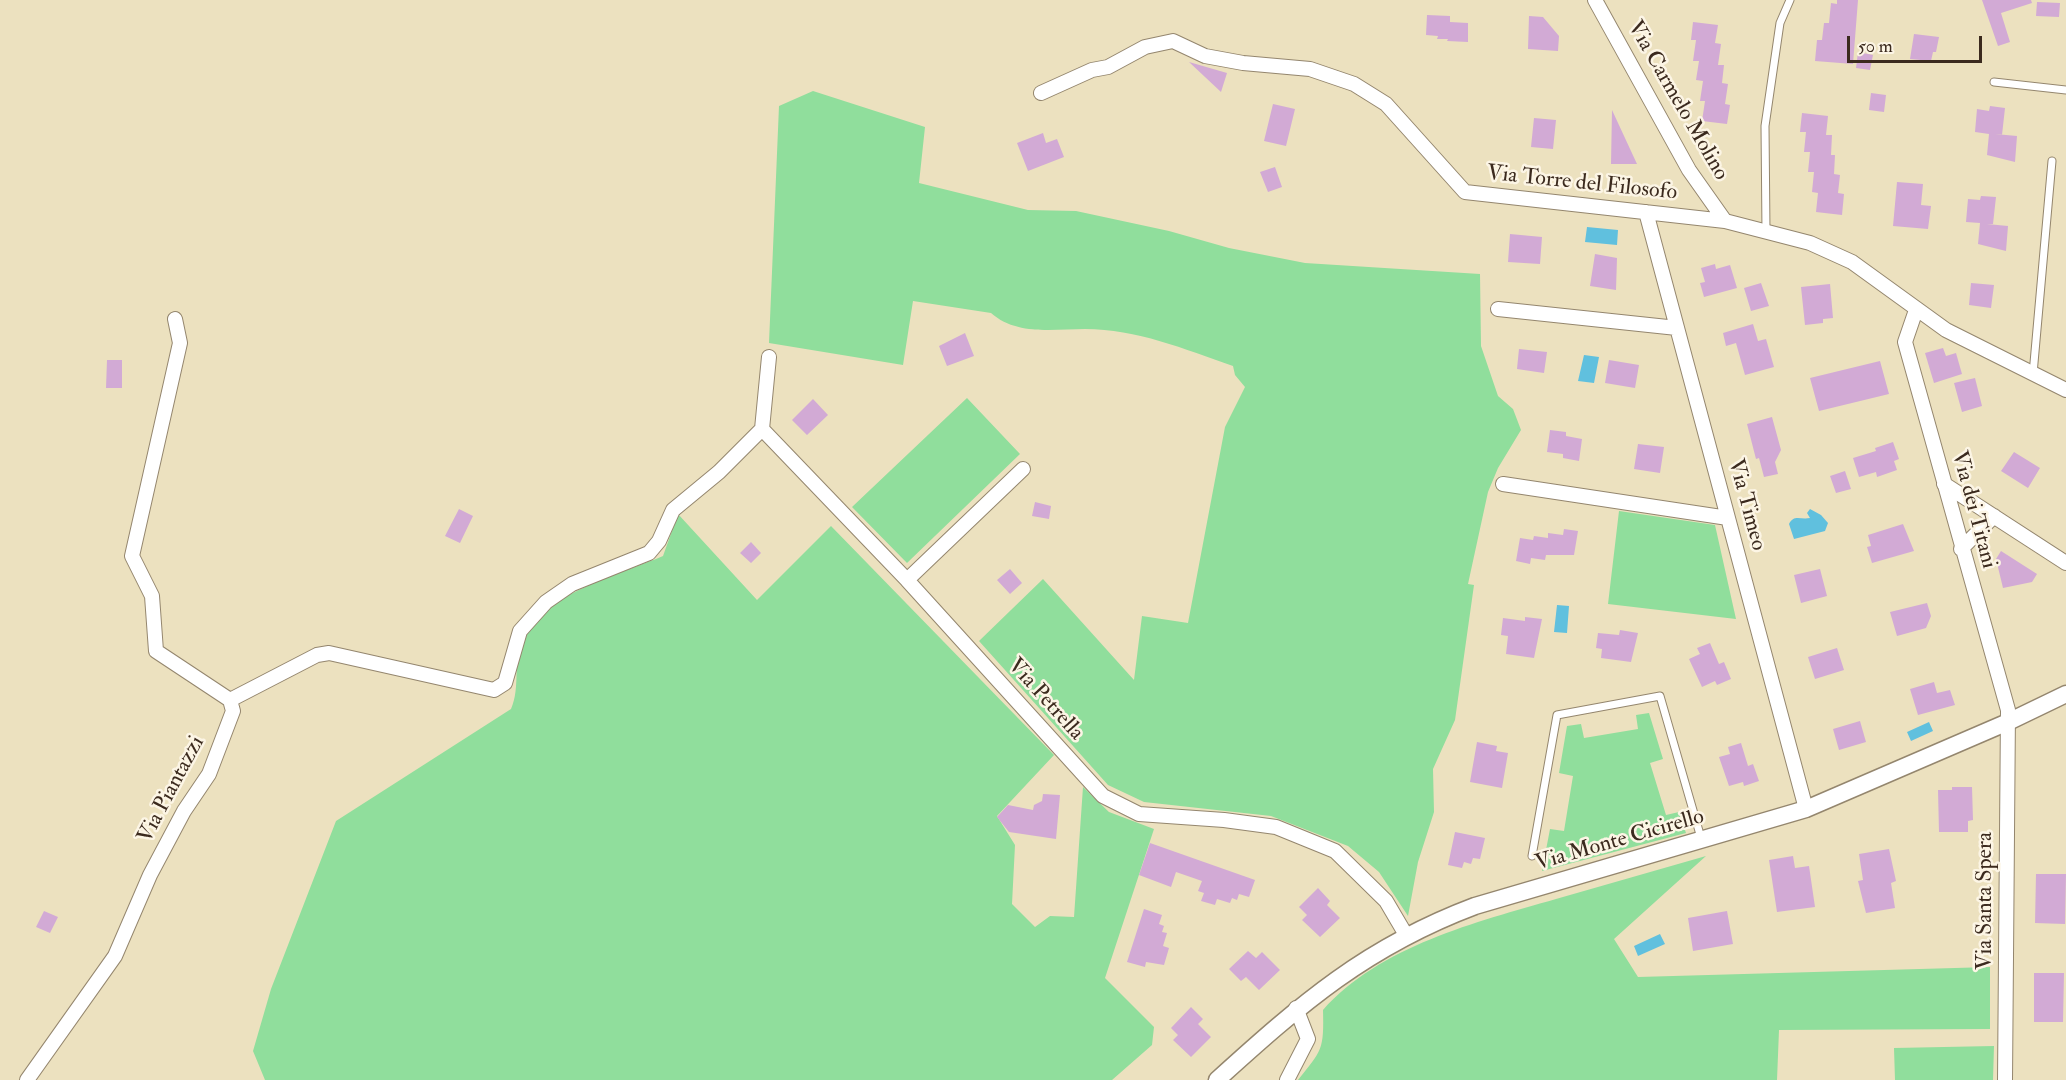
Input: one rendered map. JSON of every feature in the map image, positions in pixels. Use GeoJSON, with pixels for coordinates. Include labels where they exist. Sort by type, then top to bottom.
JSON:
{"type":"FeatureCollection","features":[{"type":"Feature","properties":{"kind":"street","name":"Via Carmelo Molino"},"geometry":{"type":"LineString","coordinates":[[1594,0],[1689,170],[1725,221]]}},
{"type":"Feature","properties":{"kind":"street","name":"Via Torre del Filosofo"},"geometry":{"type":"LineString","coordinates":[[1041,93],[1092,70],[1108,67],[1145,47],[1173,41],[1205,56],[1243,63],[1310,69],[1354,84],[1386,104],[1466,192],[1725,221],[1809,243],[1852,262],[1946,330],[2066,390]]}},
{"type":"Feature","properties":{"kind":"street","name":"Via Timeo"},"geometry":{"type":"LineString","coordinates":[[1646,212],[1806,809]]}},
{"type":"Feature","properties":{"kind":"street"},"geometry":{"type":"LineString","coordinates":[[1498,309],[1677,328]]}},
{"type":"Feature","properties":{"kind":"street","name":"Via dei Titani"},"geometry":{"type":"LineString","coordinates":[[1916,310],[1905,342],[1961,549],[2008,710],[2008,722]]}},
{"type":"Feature","properties":{"kind":"street"},"geometry":{"type":"LineString","coordinates":[[175,319],[180,343],[132,556],[152,596],[156,651],[230,700],[317,655],[329,653],[494,690],[505,683],[520,631],[546,602],[572,584],[649,553],[659,542],[673,510],[719,472],[762,429],[769,357]]}},
{"type":"Feature","properties":{"kind":"street","name":"Via Petrella"},"geometry":{"type":"LineString","coordinates":[[762,429],[907,580],[1103,796],[1118,806],[1139,814],[1224,820],[1276,827],[1335,851],[1386,901],[1406,935]]}},
{"type":"Feature","properties":{"kind":"street"},"geometry":{"type":"LineString","coordinates":[[907,580],[1023,469]]}},
{"type":"Feature","properties":{"kind":"street"},"geometry":{"type":"LineString","coordinates":[[1503,484],[1728,518]]}},
{"type":"Feature","properties":{"kind":"street"},"geometry":{"type":"LineString","coordinates":[[1944,484],[2066,563]]}},
{"type":"Feature","properties":{"kind":"street"},"geometry":{"type":"LineString","coordinates":[[1961,549],[1994,516]]}},
{"type":"Feature","properties":{"kind":"street","name":"Via Monte Cicirello"},"geometry":{"type":"LineString","coordinates":[[1217,1080],[1296,1008],[1346,972],[1406,935],[1475,906],[1806,809],[2008,722],[2066,694]]}},
{"type":"Feature","properties":{"kind":"street","name":"Via Piantazzi"},"geometry":{"type":"LineString","coordinates":[[27,1080],[115,956],[160,857],[184,811],[209,774],[233,711],[230,700]]}},
{"type":"Feature","properties":{"kind":"street","name":"Via Santa Spera"},"geometry":{"type":"LineString","coordinates":[[2006,1080],[2008,722]]}},
{"type":"Feature","properties":{"kind":"street"},"geometry":{"type":"LineString","coordinates":[[1287,1080],[1308,1039],[1296,1008]]}},
{"type":"Feature","properties":{"kind":"lane"},"geometry":{"type":"LineString","coordinates":[[1766,232],[1765,126],[1780,23],[1790,0]]}},
{"type":"Feature","properties":{"kind":"lane"},"geometry":{"type":"LineString","coordinates":[[1994,82],[2066,90]]}},
{"type":"Feature","properties":{"kind":"lane"},"geometry":{"type":"LineString","coordinates":[[2033,374],[2052,160]]}},
{"type":"Feature","properties":{"kind":"lane"},"geometry":{"type":"LineString","coordinates":[[1532,856],[1557,715],[1660,696],[1702,840]]}},
{"type":"Feature","properties":{"kind":"green space"},"geometry":{"type":"Polygon","coordinates":[[[813,91],[925,127],[919,183],[1028,210],[1076,211],[1169,231],[1229,248],[1305,263],[1480,274],[1481,346],[1498,396],[1513,409],[1521,430],[1498,468],[1488,492],[1468,584],[1474,585],[1455,720],[1433,769],[1434,812],[1418,862],[1408,916],[1379,872],[1348,846],[1271,816],[1144,802],[1108,785],[979,641],[1043,579],[1134,680],[1142,616],[1188,623],[1225,427],[1245,387],[1235,375],[1233,366],[1142,336],[1104,330],[1036,330],[1012,325],[991,313],[913,301],[903,365],[769,343],[779,106],[813,91]]]}},
{"type":"Feature","properties":{"kind":"green space"},"geometry":{"type":"Polygon","coordinates":[[[967,398],[1020,454],[907,563],[852,507],[967,398]]]}},
{"type":"Feature","properties":{"kind":"green space"},"geometry":{"type":"Polygon","coordinates":[[[1619,511],[1715,525],[1736,619],[1608,604],[1619,511]]]}},
{"type":"Feature","properties":{"kind":"green space"},"geometry":{"type":"Polygon","coordinates":[[[678,514],[757,600],[831,526],[1054,755],[997,816],[1015,845],[1012,904],[1035,927],[1050,916],[1074,917],[1083,787],[1109,812],[1154,829],[1105,978],[1154,1027],[1152,1045],[1112,1080],[265,1080],[253,1051],[271,989],[336,821],[511,709],[516,692],[520,647],[534,622],[566,597],[606,578],[663,556],[678,514]]]}},
{"type":"Feature","properties":{"kind":"green space"},"geometry":{"type":"Polygon","coordinates":[[[1649,713],[1663,759],[1650,763],[1666,815],[1679,812],[1686,833],[1542,871],[1550,829],[1564,831],[1573,776],[1559,773],[1567,726],[1581,724],[1584,738],[1638,729],[1636,715],[1649,713]]]}},
{"type":"Feature","properties":{"kind":"green space"},"geometry":{"type":"Polygon","coordinates":[[[1706,856],[1614,939],[1638,977],[1990,967],[1990,1029],[1779,1030],[1777,1080],[1298,1080],[1320,1049],[1323,1034],[1323,1010],[1346,988],[1372,969],[1401,953],[1462,927],[1706,856]]]}},
{"type":"Feature","properties":{"kind":"green space"},"geometry":{"type":"Polygon","coordinates":[[[1994,1046],[1993,1080],[1895,1080],[1894,1048],[1994,1046]]]}},
{"type":"Feature","properties":{"kind":"water"},"geometry":{"type":"Polygon","coordinates":[[[1587,227],[1618,230],[1617,245],[1585,242],[1587,227]]]}},
{"type":"Feature","properties":{"kind":"water"},"geometry":{"type":"Polygon","coordinates":[[[1584,355],[1599,357],[1594,383],[1578,381],[1584,355]]]}},
{"type":"Feature","properties":{"kind":"water"},"geometry":{"type":"Polygon","coordinates":[[[1810,509],[1821,515],[1828,523],[1825,531],[1794,539],[1789,524],[1795,518],[1810,518],[1807,513],[1810,509]]]}},
{"type":"Feature","properties":{"kind":"water"},"geometry":{"type":"Polygon","coordinates":[[[1557,605],[1569,606],[1567,633],[1554,632],[1557,605]]]}},
{"type":"Feature","properties":{"kind":"water"},"geometry":{"type":"Polygon","coordinates":[[[1929,722],[1933,731],[1911,741],[1907,732],[1929,722]]]}},
{"type":"Feature","properties":{"kind":"water"},"geometry":{"type":"Polygon","coordinates":[[[1660,934],[1665,944],[1638,956],[1634,946],[1660,934]]]}},
{"type":"Feature","properties":{"kind":"building"},"geometry":{"type":"Polygon","coordinates":[[[1837,0],[1858,0],[1853,64],[1815,61],[1817,40],[1822,40],[1824,23],[1829,23],[1831,3],[1837,4],[1837,0]]]}},
{"type":"Feature","properties":{"kind":"building"},"geometry":{"type":"Polygon","coordinates":[[[1982,0],[2031,0],[2032,3],[2001,13],[2010,42],[1998,46],[1982,0]]]}},
{"type":"Feature","properties":{"kind":"building"},"geometry":{"type":"Polygon","coordinates":[[[2037,2],[2060,3],[2059,17],[2036,16],[2037,2]]]}},
{"type":"Feature","properties":{"kind":"building"},"geometry":{"type":"Polygon","coordinates":[[[1427,15],[1450,16],[1450,22],[1468,23],[1468,42],[1447,41],[1448,39],[1437,39],[1438,36],[1426,35],[1427,15]]]}},
{"type":"Feature","properties":{"kind":"building"},"geometry":{"type":"Polygon","coordinates":[[[1529,16],[1543,17],[1559,36],[1558,51],[1528,49],[1529,16]]]}},
{"type":"Feature","properties":{"kind":"building"},"geometry":{"type":"Polygon","coordinates":[[[1693,22],[1718,25],[1715,43],[1721,44],[1718,65],[1724,65],[1722,83],[1728,84],[1725,104],[1730,105],[1727,124],[1702,121],[1705,101],[1700,101],[1703,81],[1696,80],[1699,61],[1693,61],[1696,40],[1691,40],[1693,22]]]}},
{"type":"Feature","properties":{"kind":"building"},"geometry":{"type":"Polygon","coordinates":[[[1914,34],[1939,37],[1936,52],[1933,52],[1931,61],[1910,59],[1914,34]]]}},
{"type":"Feature","properties":{"kind":"building"},"geometry":{"type":"Polygon","coordinates":[[[1858,52],[1873,55],[1870,70],[1856,68],[1858,52]]]}},
{"type":"Feature","properties":{"kind":"building"},"geometry":{"type":"Polygon","coordinates":[[[1189,62],[1227,73],[1221,92],[1189,62]]]}},
{"type":"Feature","properties":{"kind":"building"},"geometry":{"type":"Polygon","coordinates":[[[1871,93],[1886,95],[1884,112],[1869,110],[1871,93]]]}},
{"type":"Feature","properties":{"kind":"building"},"geometry":{"type":"Polygon","coordinates":[[[1273,104],[1295,109],[1286,146],[1264,141],[1273,104]]]}},
{"type":"Feature","properties":{"kind":"building"},"geometry":{"type":"Polygon","coordinates":[[[1990,106],[2005,108],[2002,135],[2017,136],[2015,162],[1987,155],[1989,134],[1975,132],[1977,109],[1989,111],[1990,106]]]}},
{"type":"Feature","properties":{"kind":"building"},"geometry":{"type":"Polygon","coordinates":[[[1612,110],[1637,164],[1611,164],[1612,110]]]}},
{"type":"Feature","properties":{"kind":"building"},"geometry":{"type":"Polygon","coordinates":[[[1802,113],[1828,116],[1826,135],[1832,135],[1831,155],[1835,155],[1834,174],[1840,175],[1838,193],[1844,194],[1842,215],[1816,212],[1818,193],[1812,192],[1814,172],[1808,172],[1810,152],[1804,152],[1806,132],[1800,132],[1802,113]]]}},
{"type":"Feature","properties":{"kind":"building"},"geometry":{"type":"Polygon","coordinates":[[[1534,118],[1556,120],[1553,149],[1531,147],[1534,118]]]}},
{"type":"Feature","properties":{"kind":"building"},"geometry":{"type":"Polygon","coordinates":[[[1043,133],[1046,143],[1057,139],[1064,157],[1028,171],[1017,143],[1043,133]]]}},
{"type":"Feature","properties":{"kind":"building"},"geometry":{"type":"Polygon","coordinates":[[[1275,167],[1282,187],[1268,192],[1260,172],[1275,167]]]}},
{"type":"Feature","properties":{"kind":"building"},"geometry":{"type":"Polygon","coordinates":[[[1897,182],[1923,184],[1921,205],[1931,206],[1928,229],[1893,226],[1897,182]]]}},
{"type":"Feature","properties":{"kind":"building"},"geometry":{"type":"Polygon","coordinates":[[[1981,196],[1996,197],[1993,224],[1987,224],[2008,226],[2006,251],[1978,244],[1980,223],[1966,222],[1968,199],[1980,200],[1981,196]]]}},
{"type":"Feature","properties":{"kind":"building"},"geometry":{"type":"Polygon","coordinates":[[[1510,234],[1542,237],[1540,264],[1508,262],[1510,234]]]}},
{"type":"Feature","properties":{"kind":"building"},"geometry":{"type":"Polygon","coordinates":[[[1595,254],[1617,258],[1616,290],[1590,286],[1595,254]]]}},
{"type":"Feature","properties":{"kind":"building"},"geometry":{"type":"Polygon","coordinates":[[[1715,264],[1716,269],[1730,265],[1737,288],[1704,297],[1700,283],[1705,282],[1701,268],[1715,264]]]}},
{"type":"Feature","properties":{"kind":"building"},"geometry":{"type":"Polygon","coordinates":[[[1761,283],[1769,306],[1751,311],[1744,288],[1761,283]]]}},
{"type":"Feature","properties":{"kind":"building"},"geometry":{"type":"Polygon","coordinates":[[[1971,283],[1994,285],[1991,308],[1969,305],[1971,283]]]}},
{"type":"Feature","properties":{"kind":"building"},"geometry":{"type":"Polygon","coordinates":[[[1830,284],[1833,318],[1823,319],[1823,323],[1805,325],[1801,287],[1830,284]]]}},
{"type":"Feature","properties":{"kind":"building"},"geometry":{"type":"Polygon","coordinates":[[[1753,324],[1758,341],[1766,339],[1774,367],[1745,375],[1736,343],[1726,346],[1723,333],[1753,324]]]}},
{"type":"Feature","properties":{"kind":"building"},"geometry":{"type":"Polygon","coordinates":[[[965,333],[974,356],[947,366],[939,346],[965,333]]]}},
{"type":"Feature","properties":{"kind":"building"},"geometry":{"type":"Polygon","coordinates":[[[1943,348],[1946,356],[1956,353],[1962,374],[1934,383],[1925,353],[1943,348]]]}},
{"type":"Feature","properties":{"kind":"building"},"geometry":{"type":"Polygon","coordinates":[[[1519,349],[1547,352],[1544,373],[1517,369],[1519,349]]]}},
{"type":"Feature","properties":{"kind":"building"},"geometry":{"type":"Polygon","coordinates":[[[107,360],[122,360],[122,388],[106,388],[107,360]]]}},
{"type":"Feature","properties":{"kind":"building"},"geometry":{"type":"Polygon","coordinates":[[[1609,360],[1639,365],[1635,388],[1605,383],[1609,360]]]}},
{"type":"Feature","properties":{"kind":"building"},"geometry":{"type":"Polygon","coordinates":[[[1880,361],[1889,394],[1819,411],[1810,378],[1880,361]]]}},
{"type":"Feature","properties":{"kind":"building"},"geometry":{"type":"Polygon","coordinates":[[[1975,378],[1982,406],[1962,412],[1954,383],[1975,378]]]}},
{"type":"Feature","properties":{"kind":"building"},"geometry":{"type":"Polygon","coordinates":[[[813,399],[828,415],[807,435],[792,420],[813,399]]]}},
{"type":"Feature","properties":{"kind":"building"},"geometry":{"type":"Polygon","coordinates":[[[1772,417],[1781,450],[1775,462],[1778,474],[1764,477],[1759,458],[1756,459],[1747,424],[1772,417]]]}},
{"type":"Feature","properties":{"kind":"building"},"geometry":{"type":"Polygon","coordinates":[[[1550,430],[1566,432],[1566,436],[1582,439],[1579,461],[1563,458],[1563,454],[1547,452],[1550,430]]]}},
{"type":"Feature","properties":{"kind":"building"},"geometry":{"type":"Polygon","coordinates":[[[1893,442],[1899,459],[1894,461],[1897,470],[1877,477],[1876,472],[1859,477],[1853,458],[1876,451],[1875,448],[1893,442]]]}},
{"type":"Feature","properties":{"kind":"building"},"geometry":{"type":"Polygon","coordinates":[[[1638,444],[1664,447],[1660,473],[1634,469],[1638,444]]]}},
{"type":"Feature","properties":{"kind":"building"},"geometry":{"type":"Polygon","coordinates":[[[2014,452],[2040,468],[2028,488],[2001,471],[2014,452]]]}},
{"type":"Feature","properties":{"kind":"building"},"geometry":{"type":"Polygon","coordinates":[[[1845,471],[1851,489],[1836,493],[1830,476],[1845,471]]]}},
{"type":"Feature","properties":{"kind":"building"},"geometry":{"type":"Polygon","coordinates":[[[1035,502],[1051,506],[1049,519],[1032,516],[1035,502]]]}},
{"type":"Feature","properties":{"kind":"building"},"geometry":{"type":"Polygon","coordinates":[[[459,509],[473,516],[460,543],[445,536],[459,509]]]}},
{"type":"Feature","properties":{"kind":"building"},"geometry":{"type":"Polygon","coordinates":[[[1903,524],[1914,551],[1872,563],[1867,547],[1871,546],[1868,535],[1903,524]]]}},
{"type":"Feature","properties":{"kind":"building"},"geometry":{"type":"Polygon","coordinates":[[[1564,529],[1578,531],[1574,555],[1546,555],[1545,560],[1531,558],[1530,564],[1516,561],[1520,538],[1533,540],[1534,536],[1548,538],[1548,533],[1563,535],[1564,529]]]}},
{"type":"Feature","properties":{"kind":"building"},"geometry":{"type":"Polygon","coordinates":[[[751,542],[761,553],[751,563],[740,553],[751,542]]]}},
{"type":"Feature","properties":{"kind":"building"},"geometry":{"type":"Polygon","coordinates":[[[2001,551],[2037,574],[2032,582],[2003,588],[1996,559],[2001,551]]]}},
{"type":"Feature","properties":{"kind":"building"},"geometry":{"type":"Polygon","coordinates":[[[1010,569],[1022,583],[1010,594],[997,580],[1010,569]]]}},
{"type":"Feature","properties":{"kind":"building"},"geometry":{"type":"Polygon","coordinates":[[[1820,569],[1827,596],[1801,603],[1794,575],[1820,569]]]}},
{"type":"Feature","properties":{"kind":"building"},"geometry":{"type":"Polygon","coordinates":[[[1927,603],[1931,616],[1926,628],[1897,636],[1890,612],[1927,603]]]}},
{"type":"Feature","properties":{"kind":"building"},"geometry":{"type":"Polygon","coordinates":[[[1525,617],[1542,619],[1534,658],[1506,654],[1508,636],[1501,635],[1503,618],[1525,621],[1525,617]]]}},
{"type":"Feature","properties":{"kind":"building"},"geometry":{"type":"Polygon","coordinates":[[[1620,630],[1638,633],[1631,662],[1601,658],[1602,649],[1596,648],[1598,633],[1619,635],[1620,630]]]}},
{"type":"Feature","properties":{"kind":"building"},"geometry":{"type":"Polygon","coordinates":[[[1710,643],[1719,664],[1724,662],[1731,679],[1717,685],[1715,681],[1702,687],[1689,659],[1700,654],[1697,648],[1710,643]]]}},
{"type":"Feature","properties":{"kind":"building"},"geometry":{"type":"Polygon","coordinates":[[[1837,648],[1844,670],[1815,679],[1808,657],[1837,648]]]}},
{"type":"Feature","properties":{"kind":"building"},"geometry":{"type":"Polygon","coordinates":[[[1934,682],[1937,693],[1950,690],[1955,705],[1918,715],[1910,689],[1934,682]]]}},
{"type":"Feature","properties":{"kind":"building"},"geometry":{"type":"Polygon","coordinates":[[[1860,721],[1866,742],[1839,750],[1833,729],[1860,721]]]}},
{"type":"Feature","properties":{"kind":"building"},"geometry":{"type":"Polygon","coordinates":[[[1477,742],[1497,746],[1496,751],[1508,753],[1502,788],[1470,782],[1477,742]]]}},
{"type":"Feature","properties":{"kind":"building"},"geometry":{"type":"Polygon","coordinates":[[[1741,743],[1748,766],[1753,764],[1759,781],[1744,786],[1743,782],[1729,786],[1719,757],[1730,754],[1728,747],[1741,743]]]}},
{"type":"Feature","properties":{"kind":"building"},"geometry":{"type":"Polygon","coordinates":[[[1952,787],[1972,787],[1973,820],[1968,821],[1968,832],[1939,832],[1938,790],[1952,790],[1952,787]]]}},
{"type":"Feature","properties":{"kind":"building"},"geometry":{"type":"Polygon","coordinates":[[[1043,794],[1060,795],[1056,839],[1009,832],[997,817],[1008,805],[1033,810],[1034,805],[1042,801],[1043,794]]]}},
{"type":"Feature","properties":{"kind":"building"},"geometry":{"type":"Polygon","coordinates":[[[1455,832],[1485,838],[1480,859],[1473,858],[1471,864],[1464,862],[1462,868],[1448,865],[1455,832]]]}},
{"type":"Feature","properties":{"kind":"building"},"geometry":{"type":"Polygon","coordinates":[[[1150,843],[1255,880],[1249,897],[1239,894],[1237,900],[1232,898],[1230,903],[1217,899],[1215,905],[1201,901],[1204,893],[1198,891],[1202,881],[1176,872],[1171,887],[1139,875],[1150,843]]]}},
{"type":"Feature","properties":{"kind":"building"},"geometry":{"type":"Polygon","coordinates":[[[1889,849],[1896,881],[1891,883],[1895,908],[1866,913],[1858,881],[1863,880],[1859,854],[1889,849]]]}},
{"type":"Feature","properties":{"kind":"building"},"geometry":{"type":"Polygon","coordinates":[[[1793,856],[1795,868],[1809,866],[1815,907],[1777,912],[1769,860],[1793,856]]]}},
{"type":"Feature","properties":{"kind":"building"},"geometry":{"type":"Polygon","coordinates":[[[2036,874],[2066,874],[2065,924],[2035,923],[2036,874]]]}},
{"type":"Feature","properties":{"kind":"building"},"geometry":{"type":"Polygon","coordinates":[[[1318,888],[1330,901],[1327,905],[1340,918],[1320,937],[1302,920],[1307,915],[1299,907],[1318,888]]]}},
{"type":"Feature","properties":{"kind":"building"},"geometry":{"type":"Polygon","coordinates":[[[1144,909],[1162,915],[1159,924],[1164,926],[1162,932],[1167,933],[1163,946],[1169,948],[1164,965],[1146,962],[1145,967],[1127,962],[1144,909]]]}},
{"type":"Feature","properties":{"kind":"building"},"geometry":{"type":"Polygon","coordinates":[[[44,911],[58,917],[50,933],[36,927],[44,911]]]}},
{"type":"Feature","properties":{"kind":"building"},"geometry":{"type":"Polygon","coordinates":[[[1727,911],[1733,944],[1693,951],[1688,918],[1727,911]]]}},
{"type":"Feature","properties":{"kind":"building"},"geometry":{"type":"Polygon","coordinates":[[[1248,951],[1256,958],[1262,952],[1280,970],[1259,990],[1246,977],[1241,981],[1229,969],[1248,951]]]}},
{"type":"Feature","properties":{"kind":"building"},"geometry":{"type":"Polygon","coordinates":[[[2034,973],[2064,973],[2063,1022],[2034,1022],[2034,973]]]}},
{"type":"Feature","properties":{"kind":"building"},"geometry":{"type":"Polygon","coordinates":[[[1191,1007],[1203,1019],[1198,1024],[1211,1037],[1191,1057],[1173,1040],[1178,1035],[1171,1028],[1191,1007]]]}}]}
